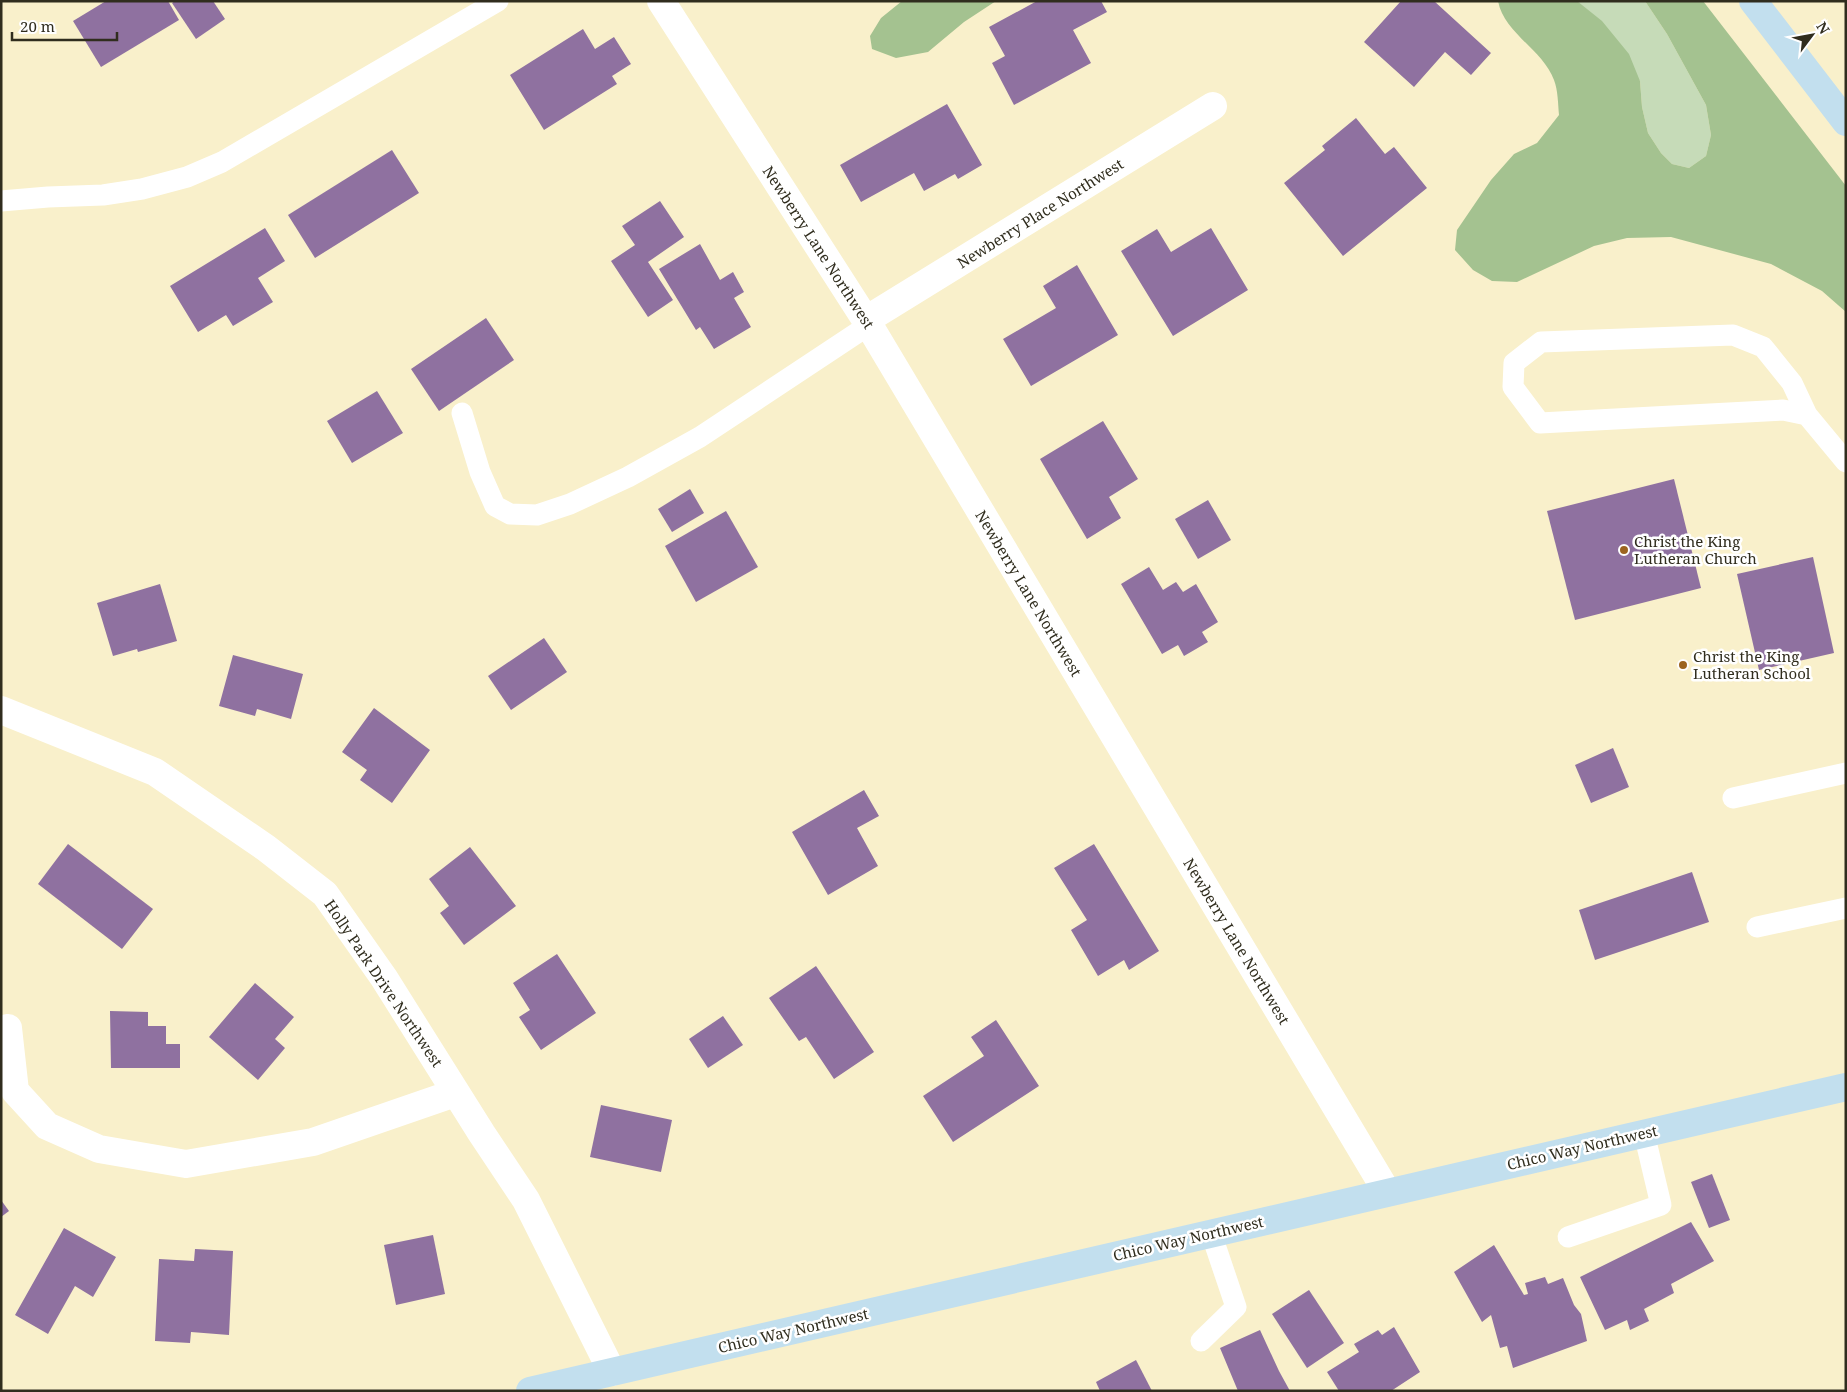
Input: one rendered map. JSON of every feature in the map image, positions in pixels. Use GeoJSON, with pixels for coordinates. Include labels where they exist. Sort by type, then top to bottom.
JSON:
{"type":"FeatureCollection","features":[{"type":"Feature","properties":{"kind":"main road"},"geometry":{"type":"LineString","coordinates":[[1753,1],[1846,122]]}},
{"type":"Feature","properties":{"kind":"main road","name":"Chico Way Northwest"},"geometry":{"type":"LineString","coordinates":[[530,1391],[1846,1087]]}},
{"type":"Feature","properties":{"kind":"street","name":"Newberry Lane Northwest"},"geometry":{"type":"LineString","coordinates":[[661,1],[868,322],[1387,1192]]}},
{"type":"Feature","properties":{"kind":"street","name":"Newberry Place Northwest"},"geometry":{"type":"LineString","coordinates":[[868,322],[1213,106]]}},
{"type":"Feature","properties":{"kind":"street","name":"Holly Park Drive Northwest"},"geometry":{"type":"LineString","coordinates":[[1,710],[154,772],[266,848],[325,894],[384,978],[526,1200],[612,1372]]}},
{"type":"Feature","properties":{"kind":"street"},"geometry":{"type":"LineString","coordinates":[[8,1028],[15,1090],[47,1126],[99,1149],[186,1164],[313,1142],[456,1093]]}},
{"type":"Feature","properties":{"kind":"lane"},"geometry":{"type":"LineString","coordinates":[[1,202],[48,196],[103,195],[142,190],[187,177],[222,162],[498,1]]}},
{"type":"Feature","properties":{"kind":"lane"},"geometry":{"type":"LineString","coordinates":[[462,413],[480,472],[496,506],[510,514],[537,515],[570,504],[628,478],[700,437],[868,322]]}},
{"type":"Feature","properties":{"kind":"lane"},"geometry":{"type":"LineString","coordinates":[[1807,415],[1783,410],[1540,423],[1513,387],[1514,363],[1541,342],[1733,336],[1763,347],[1792,383],[1807,415],[1846,462]]}},
{"type":"Feature","properties":{"kind":"lane"},"geometry":{"type":"LineString","coordinates":[[1732,798],[1846,773]]}},
{"type":"Feature","properties":{"kind":"lane"},"geometry":{"type":"LineString","coordinates":[[1757,928],[1846,908]]}},
{"type":"Feature","properties":{"kind":"lane"},"geometry":{"type":"LineString","coordinates":[[1568,1237],[1660,1205],[1644,1133]]}},
{"type":"Feature","properties":{"kind":"lane"},"geometry":{"type":"LineString","coordinates":[[1201,1341],[1236,1307],[1211,1233]]}},
{"type":"Feature","properties":{"kind":"green space"},"geometry":{"type":"Polygon","coordinates":[[[902,1],[996,1],[964,22],[928,52],[896,58],[872,49],[870,36],[881,18],[902,1]]]}},
{"type":"Feature","properties":{"kind":"green space"},"geometry":{"type":"Polygon","coordinates":[[[1498,1],[1577,1],[1602,21],[1629,54],[1640,81],[1642,107],[1648,133],[1661,153],[1672,164],[1689,168],[1706,156],[1711,135],[1706,105],[1667,34],[1645,1],[1703,1],[1846,186],[1846,312],[1822,291],[1771,264],[1671,237],[1627,238],[1594,246],[1517,282],[1492,281],[1473,270],[1455,250],[1457,230],[1491,180],[1514,154],[1537,143],[1559,115],[1558,97],[1549,69],[1508,23],[1498,1]]]}},
{"type":"Feature","properties":{"kind":"green space"},"geometry":{"type":"Polygon","coordinates":[[[1577,1],[1645,1],[1667,34],[1706,105],[1711,135],[1706,156],[1689,168],[1672,164],[1661,153],[1648,133],[1642,107],[1640,81],[1577,1]]]}},
{"type":"Feature","properties":{"kind":"building"},"geometry":{"type":"Polygon","coordinates":[[[106,1],[168,1],[179,20],[101,67],[73,21],[106,1]]]}},
{"type":"Feature","properties":{"kind":"building"},"geometry":{"type":"Polygon","coordinates":[[[175,1],[213,1],[225,19],[196,39],[172,3],[175,1]]]}},
{"type":"Feature","properties":{"kind":"building"},"geometry":{"type":"Polygon","coordinates":[[[1037,1],[1101,1],[1107,12],[1073,30],[1091,63],[1014,105],[992,63],[1005,56],[989,27],[1037,1]]]}},
{"type":"Feature","properties":{"kind":"building"},"geometry":{"type":"Polygon","coordinates":[[[1401,1],[1434,1],[1491,53],[1471,75],[1445,52],[1414,87],[1364,42],[1401,1]]]}},
{"type":"Feature","properties":{"kind":"building"},"geometry":{"type":"Polygon","coordinates":[[[583,29],[595,49],[614,37],[631,64],[612,76],[617,84],[544,130],[510,75],[583,29]]]}},
{"type":"Feature","properties":{"kind":"building"},"geometry":{"type":"Polygon","coordinates":[[[947,104],[982,165],[958,179],[955,174],[924,191],[914,173],[861,202],[840,165],[947,104]]]}},
{"type":"Feature","properties":{"kind":"building"},"geometry":{"type":"Polygon","coordinates":[[[1356,118],[1385,154],[1394,147],[1427,188],[1343,256],[1284,183],[1325,150],[1322,146],[1356,118]]]}},
{"type":"Feature","properties":{"kind":"building"},"geometry":{"type":"Polygon","coordinates":[[[392,150],[419,193],[315,258],[288,215],[392,150]]]}},
{"type":"Feature","properties":{"kind":"building"},"geometry":{"type":"Polygon","coordinates":[[[660,201],[684,237],[648,262],[673,300],[648,317],[611,261],[635,245],[622,226],[660,201]]]}},
{"type":"Feature","properties":{"kind":"building"},"geometry":{"type":"Polygon","coordinates":[[[265,228],[285,261],[258,278],[273,302],[233,326],[226,315],[198,332],[170,286],[265,228]]]}},
{"type":"Feature","properties":{"kind":"building"},"geometry":{"type":"Polygon","coordinates":[[[1211,228],[1248,290],[1173,336],[1121,251],[1157,229],[1171,252],[1211,228]]]}},
{"type":"Feature","properties":{"kind":"building"},"geometry":{"type":"Polygon","coordinates":[[[700,244],[720,280],[733,272],[744,292],[734,298],[751,327],[714,349],[700,327],[696,330],[659,269],[700,244]]]}},
{"type":"Feature","properties":{"kind":"building"},"geometry":{"type":"Polygon","coordinates":[[[1077,265],[1118,335],[1031,386],[1003,339],[1056,308],[1043,286],[1077,265]]]}},
{"type":"Feature","properties":{"kind":"building"},"geometry":{"type":"Polygon","coordinates":[[[486,318],[514,360],[439,411],[411,369],[486,318]]]}},
{"type":"Feature","properties":{"kind":"building"},"geometry":{"type":"Polygon","coordinates":[[[377,391],[403,433],[352,463],[327,421],[377,391]]]}},
{"type":"Feature","properties":{"kind":"building"},"geometry":{"type":"Polygon","coordinates":[[[1103,421],[1138,479],[1109,497],[1121,518],[1087,539],[1040,459],[1103,421]]]}},
{"type":"Feature","properties":{"kind":"building","name":"Christ the King Lutheran Church"},"geometry":{"type":"Polygon","coordinates":[[[1674,479],[1701,588],[1575,620],[1547,511],[1674,479]]]}},
{"type":"Feature","properties":{"kind":"building"},"geometry":{"type":"Polygon","coordinates":[[[690,489],[704,513],[672,532],[658,509],[690,489]]]}},
{"type":"Feature","properties":{"kind":"building"},"geometry":{"type":"Polygon","coordinates":[[[1208,500],[1231,540],[1198,559],[1175,519],[1208,500]]]}},
{"type":"Feature","properties":{"kind":"building"},"geometry":{"type":"Polygon","coordinates":[[[726,511],[758,567],[696,602],[665,546],[726,511]]]}},
{"type":"Feature","properties":{"kind":"building"},"geometry":{"type":"Polygon","coordinates":[[[1813,557],[1834,653],[1759,670],[1737,574],[1813,557]]]}},
{"type":"Feature","properties":{"kind":"building"},"geometry":{"type":"Polygon","coordinates":[[[1149,567],[1163,590],[1176,582],[1183,592],[1196,584],[1218,622],[1202,632],[1208,642],[1184,656],[1178,645],[1162,654],[1121,584],[1149,567]]]}},
{"type":"Feature","properties":{"kind":"building"},"geometry":{"type":"Polygon","coordinates":[[[160,584],[177,641],[138,652],[137,649],[113,656],[97,603],[160,584]]]}},
{"type":"Feature","properties":{"kind":"building"},"geometry":{"type":"Polygon","coordinates":[[[544,638],[567,672],[511,710],[488,676],[544,638]]]}},
{"type":"Feature","properties":{"kind":"building"},"geometry":{"type":"Polygon","coordinates":[[[233,655],[303,674],[291,719],[257,709],[255,716],[219,706],[233,655]]]}},
{"type":"Feature","properties":{"kind":"building"},"geometry":{"type":"Polygon","coordinates":[[[374,708],[430,750],[392,803],[360,780],[367,770],[342,752],[374,708]]]}},
{"type":"Feature","properties":{"kind":"building"},"geometry":{"type":"Polygon","coordinates":[[[1613,748],[1629,787],[1591,803],[1575,765],[1613,748]]]}},
{"type":"Feature","properties":{"kind":"building"},"geometry":{"type":"Polygon","coordinates":[[[864,790],[879,816],[857,828],[878,866],[828,895],[792,832],[864,790]]]}},
{"type":"Feature","properties":{"kind":"building"},"geometry":{"type":"Polygon","coordinates":[[[68,844],[153,909],[122,949],[38,884],[68,844]]]}},
{"type":"Feature","properties":{"kind":"building"},"geometry":{"type":"Polygon","coordinates":[[[1094,844],[1159,951],[1129,970],[1124,960],[1098,976],[1071,930],[1087,920],[1054,868],[1094,844]]]}},
{"type":"Feature","properties":{"kind":"building"},"geometry":{"type":"Polygon","coordinates":[[[470,847],[516,906],[464,945],[440,913],[449,906],[429,879],[470,847]]]}},
{"type":"Feature","properties":{"kind":"building"},"geometry":{"type":"Polygon","coordinates":[[[1692,872],[1709,922],[1595,960],[1579,910],[1692,872]]]}},
{"type":"Feature","properties":{"kind":"building"},"geometry":{"type":"Polygon","coordinates":[[[557,954],[596,1013],[541,1050],[519,1017],[530,1010],[513,983],[557,954]]]}},
{"type":"Feature","properties":{"kind":"building"},"geometry":{"type":"Polygon","coordinates":[[[816,966],[874,1052],[834,1079],[806,1037],[799,1041],[769,998],[816,966]]]}},
{"type":"Feature","properties":{"kind":"building"},"geometry":{"type":"Polygon","coordinates":[[[255,983],[294,1017],[275,1039],[285,1048],[258,1080],[209,1037],[255,983]]]}},
{"type":"Feature","properties":{"kind":"building"},"geometry":{"type":"Polygon","coordinates":[[[110,1011],[148,1012],[148,1026],[166,1026],[166,1044],[180,1044],[180,1068],[111,1068],[110,1011]]]}},
{"type":"Feature","properties":{"kind":"building"},"geometry":{"type":"Polygon","coordinates":[[[723,1016],[743,1045],[708,1068],[689,1039],[723,1016]]]}},
{"type":"Feature","properties":{"kind":"building"},"geometry":{"type":"Polygon","coordinates":[[[996,1020],[1039,1086],[953,1142],[923,1096],[984,1056],[971,1037],[996,1020]]]}},
{"type":"Feature","properties":{"kind":"building"},"geometry":{"type":"Polygon","coordinates":[[[601,1105],[672,1120],[661,1172],[590,1157],[601,1105]]]}},
{"type":"Feature","properties":{"kind":"building"},"geometry":{"type":"Polygon","coordinates":[[[1712,1174],[1730,1220],[1709,1228],[1691,1182],[1712,1174]]]}},
{"type":"Feature","properties":{"kind":"building"},"geometry":{"type":"Polygon","coordinates":[[[1,1200],[9,1211],[1,1217],[1,1200]]]}},
{"type":"Feature","properties":{"kind":"building"},"geometry":{"type":"Polygon","coordinates":[[[1691,1222],[1714,1261],[1671,1284],[1674,1293],[1644,1309],[1649,1321],[1630,1330],[1627,1320],[1605,1330],[1580,1277],[1691,1222]]]}},
{"type":"Feature","properties":{"kind":"building"},"geometry":{"type":"Polygon","coordinates":[[[64,1228],[116,1257],[93,1297],[75,1286],[48,1334],[15,1315],[64,1228]]]}},
{"type":"Feature","properties":{"kind":"building"},"geometry":{"type":"Polygon","coordinates":[[[433,1235],[445,1294],[396,1305],[384,1245],[433,1235]]]}},
{"type":"Feature","properties":{"kind":"building"},"geometry":{"type":"Polygon","coordinates":[[[1494,1245],[1524,1295],[1528,1294],[1525,1283],[1545,1277],[1548,1284],[1563,1278],[1574,1305],[1581,1314],[1587,1341],[1513,1368],[1507,1346],[1500,1348],[1491,1315],[1482,1322],[1454,1272],[1494,1245]]]}},
{"type":"Feature","properties":{"kind":"building"},"geometry":{"type":"Polygon","coordinates":[[[195,1249],[233,1251],[229,1335],[191,1332],[190,1343],[155,1341],[159,1259],[194,1261],[195,1249]]]}},
{"type":"Feature","properties":{"kind":"building"},"geometry":{"type":"Polygon","coordinates":[[[1309,1290],[1344,1343],[1307,1368],[1272,1314],[1309,1290]]]}},
{"type":"Feature","properties":{"kind":"building"},"geometry":{"type":"Polygon","coordinates":[[[1394,1327],[1420,1372],[1391,1391],[1339,1391],[1327,1372],[1359,1352],[1354,1344],[1378,1330],[1382,1335],[1394,1327]]]}},
{"type":"Feature","properties":{"kind":"building"},"geometry":{"type":"Polygon","coordinates":[[[1260,1330],[1290,1391],[1238,1391],[1220,1348],[1260,1330]]]}},
{"type":"Feature","properties":{"kind":"building"},"geometry":{"type":"Polygon","coordinates":[[[1136,1360],[1152,1391],[1100,1391],[1096,1382],[1136,1360]]]}},
{"type":"Feature","properties":{"kind":"place","name":"Christ the King Lutheran Church"},"geometry":{"type":"Point","coordinates":[1624,550]}},
{"type":"Feature","properties":{"kind":"place","name":"Christ the King Lutheran School"},"geometry":{"type":"Point","coordinates":[1683,665]}}]}
